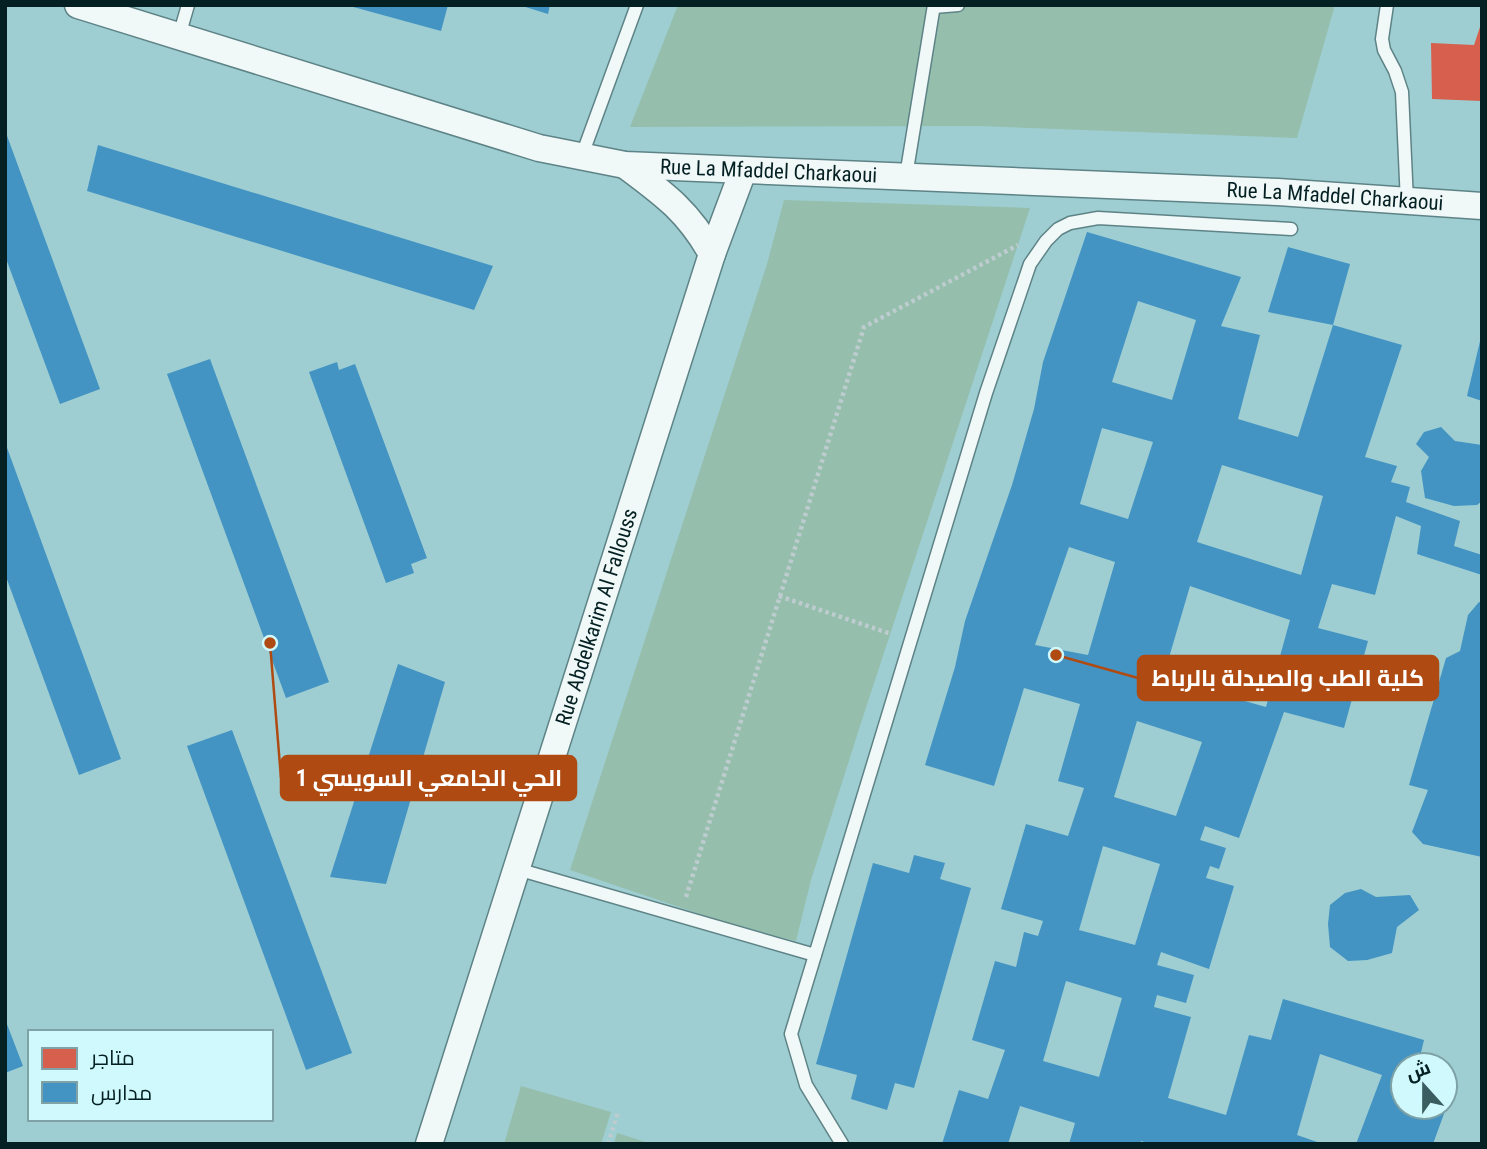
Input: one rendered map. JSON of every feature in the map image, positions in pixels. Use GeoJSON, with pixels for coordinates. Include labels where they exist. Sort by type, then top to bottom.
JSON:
{"type":"FeatureCollection","features":[{"type":"Feature","properties":{"kind":"street","name":"Rue La Mfaddel Charkaoui"},"geometry":{"type":"LineString","coordinates":[[78,5],[111,10],[179,36],[539,148],[625,165],[1278,191],[1482,206]]}},
{"type":"Feature","properties":{"kind":"street"},"geometry":{"type":"LineString","coordinates":[[625,165],[679,206],[698,229],[712,254]]}},
{"type":"Feature","properties":{"kind":"street","name":"Rue Abdelkarim Al Fallouss"},"geometry":{"type":"LineString","coordinates":[[429,1144],[712,254],[743,171]]}},
{"type":"Feature","properties":{"kind":"lane"},"geometry":{"type":"LineString","coordinates":[[179,36],[188,5]]}},
{"type":"Feature","properties":{"kind":"lane"},"geometry":{"type":"LineString","coordinates":[[581,158],[637,5]]}},
{"type":"Feature","properties":{"kind":"lane"},"geometry":{"type":"LineString","coordinates":[[906,176],[934,6],[958,5]]}},
{"type":"Feature","properties":{"kind":"lane"},"geometry":{"type":"LineString","coordinates":[[1387,5],[1382,39],[1402,92],[1407,202]]}},
{"type":"Feature","properties":{"kind":"lane"},"geometry":{"type":"LineString","coordinates":[[842,1144],[806,1085],[791,1034],[986,393],[1030,264],[1058,229],[1083,220],[1098,218],[1292,229]]}},
{"type":"Feature","properties":{"kind":"lane"},"geometry":{"type":"LineString","coordinates":[[517,869],[815,955]]}},
{"type":"Feature","properties":{"kind":"path"},"geometry":{"type":"LineString","coordinates":[[686,898],[864,327],[1028,240]]}},
{"type":"Feature","properties":{"kind":"path"},"geometry":{"type":"LineString","coordinates":[[779,596],[894,635]]}},
{"type":"Feature","properties":{"kind":"path"},"geometry":{"type":"LineString","coordinates":[[608,1144],[618,1112]]}},
{"type":"Feature","properties":{"kind":"green space"},"geometry":{"type":"Polygon","coordinates":[[[678,5],[1335,5],[1297,138],[979,126],[630,127],[678,5]]]}},
{"type":"Feature","properties":{"kind":"green space"},"geometry":{"type":"Polygon","coordinates":[[[784,200],[1030,208],[860,726],[811,880],[796,941],[738,927],[570,870],[767,264],[784,200]]]}},
{"type":"Feature","properties":{"kind":"green space"},"geometry":{"type":"Polygon","coordinates":[[[521,1086],[611,1112],[601,1144],[504,1144],[521,1086]]]}},
{"type":"Feature","properties":{"kind":"green space"},"geometry":{"type":"Polygon","coordinates":[[[617,1133],[652,1144],[614,1144],[617,1133]]]}},
{"type":"Feature","properties":{"kind":"building: متاجر"},"geometry":{"type":"Polygon","coordinates":[[[1482,21],[1482,101],[1432,99],[1431,43],[1474,45],[1482,21]]]}},
{"type":"Feature","properties":{"kind":"building: مدارس"},"geometry":{"type":"Polygon","coordinates":[[[346,5],[448,5],[441,31],[346,5]]]}},
{"type":"Feature","properties":{"kind":"building: مدارس"},"geometry":{"type":"Polygon","coordinates":[[[519,5],[550,5],[548,14],[519,5]]]}},
{"type":"Feature","properties":{"kind":"building: مدارس"},"geometry":{"type":"Polygon","coordinates":[[[6,133],[100,389],[60,404],[5,256],[6,133]]]}},
{"type":"Feature","properties":{"kind":"building: مدارس"},"geometry":{"type":"Polygon","coordinates":[[[98,145],[493,266],[474,310],[87,191],[98,145]]]}},
{"type":"Feature","properties":{"kind":"building: مدارس"},"geometry":{"type":"Polygon","coordinates":[[[1087,232],[1241,277],[1221,326],[1260,335],[1238,419],[1298,437],[1333,325],[1402,345],[1365,457],[1397,466],[1391,482],[1410,487],[1406,502],[1460,521],[1454,546],[1482,555],[1482,575],[1417,554],[1421,526],[1396,516],[1375,595],[1332,584],[1318,628],[1368,641],[1344,728],[1284,712],[1239,838],[1205,826],[1200,840],[1226,848],[1219,869],[1210,866],[1206,878],[1234,886],[1209,969],[1161,952],[1157,965],[1194,975],[1186,1003],[1157,995],[1154,1007],[1191,1017],[1168,1098],[1226,1115],[1249,1035],[1271,1040],[1283,999],[1424,1040],[1421,1051],[1389,1051],[1389,1121],[1441,1121],[1433,1144],[1356,1144],[1382,1075],[1320,1054],[1297,1135],[1323,1144],[1151,1144],[1141,1141],[1141,1144],[1069,1144],[1075,1123],[1020,1106],[1008,1144],[942,1144],[959,1090],[988,1099],[1005,1050],[972,1040],[995,961],[1016,967],[1024,932],[1038,936],[1043,921],[1001,909],[1026,824],[1068,836],[1084,788],[1058,781],[1080,704],[1024,688],[994,786],[925,765],[955,667],[965,621],[1012,485],[1034,409],[1043,362],[1087,232]],[[1138,301],[1112,382],[1172,400],[1196,320],[1138,301]],[[1102,428],[1080,504],[1128,519],[1153,442],[1102,428]],[[1222,465],[1197,542],[1301,575],[1323,496],[1222,465]],[[1069,547],[1035,645],[1088,655],[1115,562],[1069,547]],[[1190,586],[1163,678],[1266,707],[1290,620],[1190,586]],[[1137,721],[1114,797],[1176,816],[1202,742],[1137,721]],[[1103,846],[1079,930],[1135,945],[1160,864],[1103,846]],[[1066,981],[1043,1061],[1099,1077],[1122,998],[1066,981]]]}},
{"type":"Feature","properties":{"kind":"building: مدارس"},"geometry":{"type":"Polygon","coordinates":[[[1288,247],[1350,264],[1333,325],[1268,312],[1288,247]]]}},
{"type":"Feature","properties":{"kind":"building: مدارس"},"geometry":{"type":"Polygon","coordinates":[[[1482,337],[1482,401],[1467,396],[1482,337]]]}},
{"type":"Feature","properties":{"kind":"building: مدارس"},"geometry":{"type":"Polygon","coordinates":[[[210,359],[329,682],[286,698],[167,374],[210,359]]]}},
{"type":"Feature","properties":{"kind":"building: مدارس"},"geometry":{"type":"Polygon","coordinates":[[[337,362],[339,370],[355,364],[427,558],[411,564],[414,573],[386,583],[309,372],[337,362]]]}},
{"type":"Feature","properties":{"kind":"building: مدارس"},"geometry":{"type":"Polygon","coordinates":[[[1441,427],[1455,441],[1482,445],[1482,501],[1477,505],[1454,506],[1425,498],[1421,471],[1429,457],[1416,444],[1424,432],[1441,427]]]}},
{"type":"Feature","properties":{"kind":"building: مدارس"},"geometry":{"type":"Polygon","coordinates":[[[6,445],[121,759],[79,775],[5,574],[6,445]]]}},
{"type":"Feature","properties":{"kind":"building: مدارس"},"geometry":{"type":"Polygon","coordinates":[[[1479,602],[1482,603],[1482,857],[1423,844],[1412,832],[1428,790],[1409,785],[1446,658],[1460,651],[1468,615],[1479,602]]]}},
{"type":"Feature","properties":{"kind":"building: مدارس"},"geometry":{"type":"Polygon","coordinates":[[[398,664],[445,682],[386,884],[330,877],[398,664]]]}},
{"type":"Feature","properties":{"kind":"building: مدارس"},"geometry":{"type":"Polygon","coordinates":[[[232,730],[352,1053],[306,1070],[187,746],[232,730]]]}},
{"type":"Feature","properties":{"kind":"building: مدارس"},"geometry":{"type":"Polygon","coordinates":[[[914,855],[945,863],[940,879],[971,888],[914,1088],[895,1083],[887,1110],[851,1099],[857,1075],[816,1064],[873,863],[909,873],[914,855]]]}},
{"type":"Feature","properties":{"kind":"building: مدارس"},"geometry":{"type":"Polygon","coordinates":[[[1361,889],[1376,897],[1410,895],[1419,910],[1397,927],[1392,953],[1367,960],[1348,961],[1330,947],[1330,905],[1345,893],[1361,889]]]}},
{"type":"Feature","properties":{"kind":"building: مدارس"},"geometry":{"type":"Polygon","coordinates":[[[5,1019],[23,1066],[5,1073],[5,1019]]]}},
{"type":"Feature","properties":{"kind":"place","name":"الحي الجامعي السويسي 1"},"geometry":{"type":"Point","coordinates":[270,643]}},
{"type":"Feature","properties":{"kind":"place","name":"كلية الطب والصيدلة بالرباط"},"geometry":{"type":"Point","coordinates":[1056,655]}}]}
